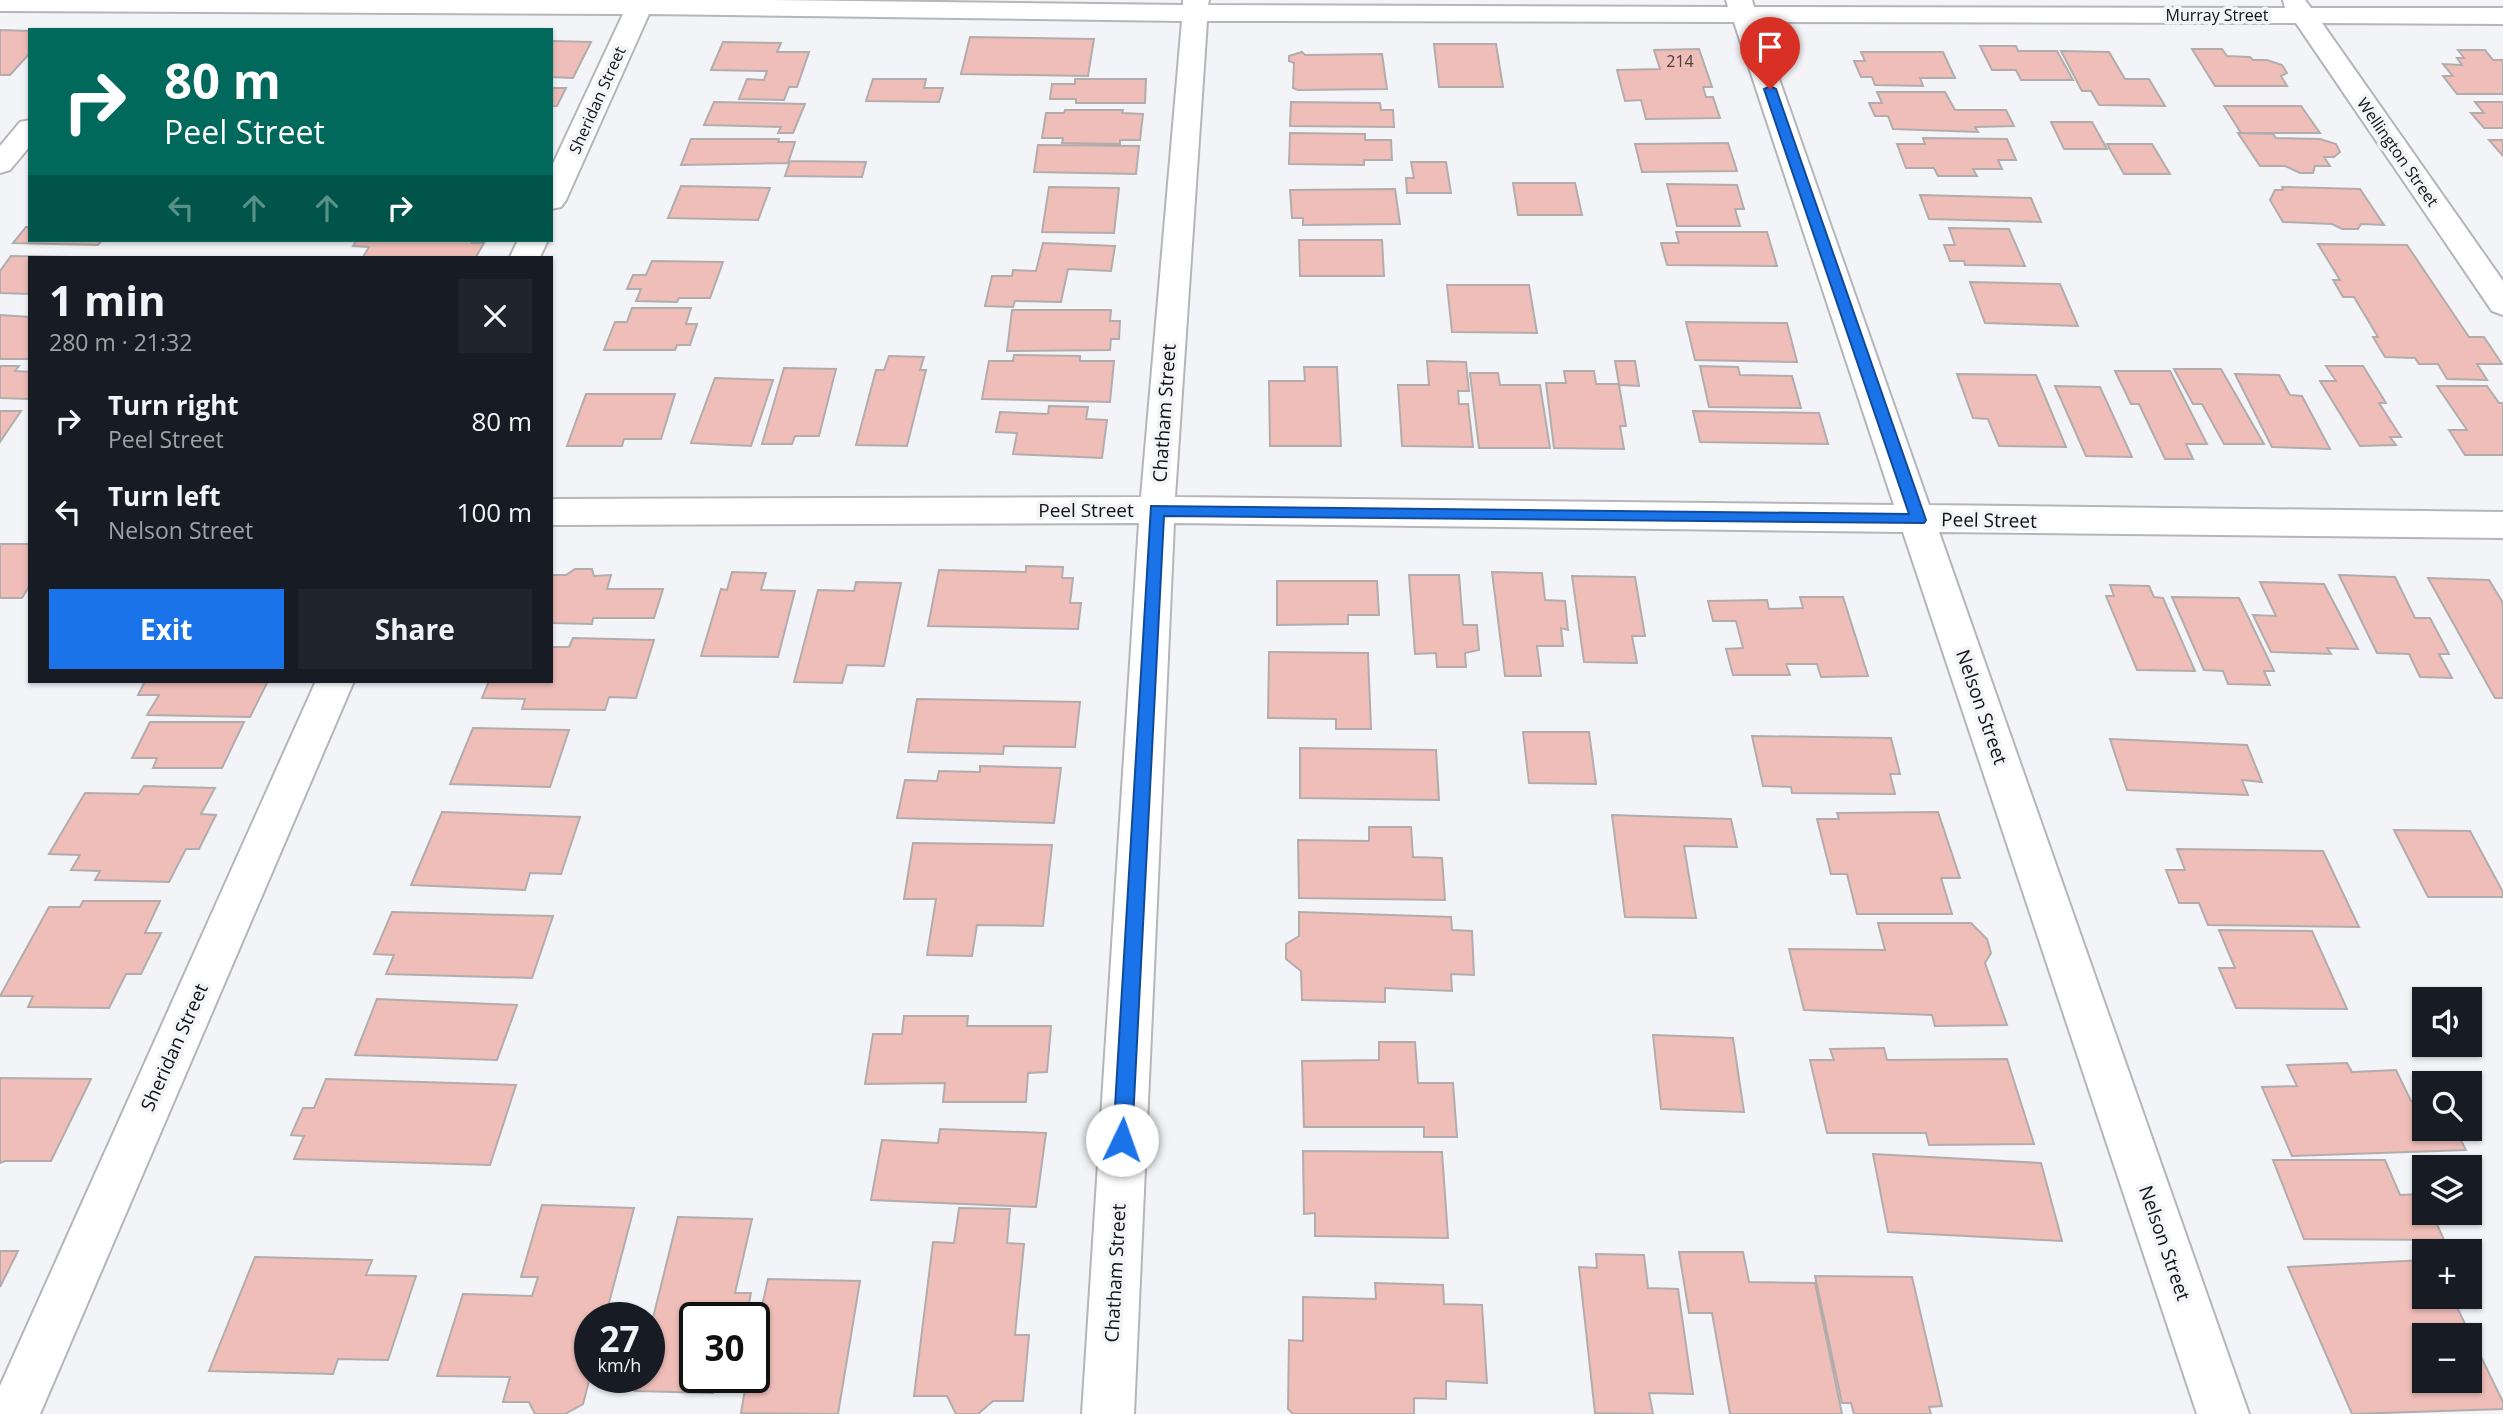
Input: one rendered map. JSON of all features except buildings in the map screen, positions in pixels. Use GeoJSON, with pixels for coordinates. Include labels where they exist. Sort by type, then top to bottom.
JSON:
{"type":"FeatureCollection","features":[{"type":"Feature","properties":{"kind":"street"},"geometry":{"type":"LineString","coordinates":[[115,28],[136,2]]}},
{"type":"Feature","properties":{"kind":"street","name":"Murray Street"},"geometry":{"type":"LineString","coordinates":[[0,3],[2299,8],[2503,16]]}},
{"type":"Feature","properties":{"kind":"street","name":"Sheridan Street"},"geometry":{"type":"LineString","coordinates":[[553,196],[641,3]]}},
{"type":"Feature","properties":{"kind":"street","name":"Chatham Street"},"geometry":{"type":"LineString","coordinates":[[1108,1414],[1157,510],[1196,7]]}},
{"type":"Feature","properties":{"kind":"street","name":"Nelson Street"},"geometry":{"type":"LineString","coordinates":[[1742,7],[2223,1414]]}},
{"type":"Feature","properties":{"kind":"street","name":"Wellington Street"},"geometry":{"type":"LineString","coordinates":[[2299,8],[2503,304]]}},
{"type":"Feature","properties":{"kind":"street"},"geometry":{"type":"LineString","coordinates":[[0,164],[28,130]]}},
{"type":"Feature","properties":{"kind":"street","name":"Peel Street"},"geometry":{"type":"LineString","coordinates":[[553,512],[1157,510],[2503,525]]}},
{"type":"Feature","properties":{"kind":"street","name":"Sheridan Street"},"geometry":{"type":"LineString","coordinates":[[14,1414],[334,683]]}},
{"type":"Feature","properties":{"kind":"route"},"geometry":{"type":"LineString","coordinates":[[1122,1140],[1157,510],[1919,520],[1770,89]]}}]}
